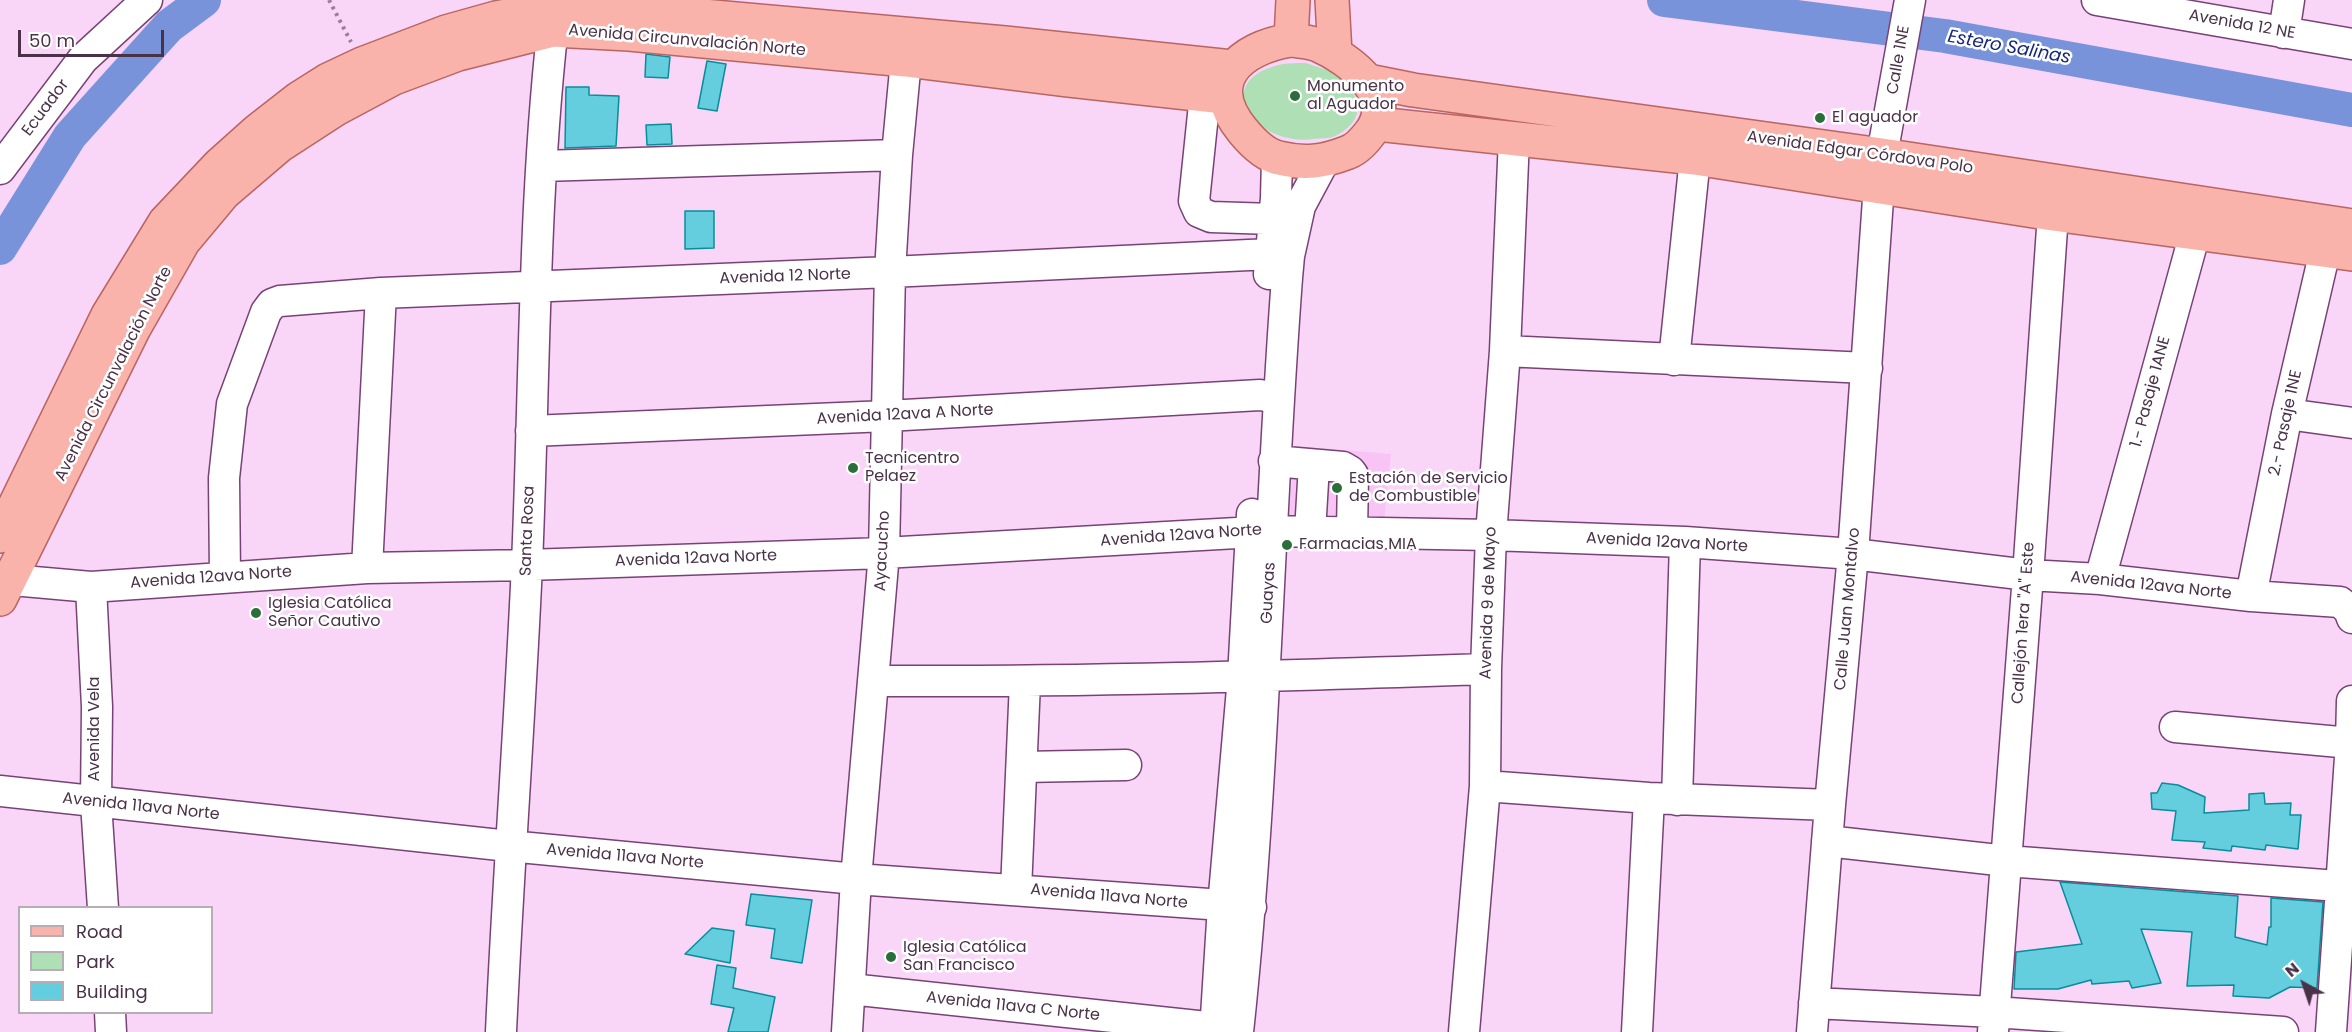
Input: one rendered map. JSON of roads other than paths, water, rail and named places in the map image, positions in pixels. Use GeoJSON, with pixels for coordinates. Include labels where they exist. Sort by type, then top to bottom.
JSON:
{"type":"FeatureCollection","features":[{"type":"Feature","properties":{"kind":"main road"},"geometry":{"type":"LineString","coordinates":[[1292,40],[1293,0]]}},
{"type":"Feature","properties":{"kind":"main road"},"geometry":{"type":"LineString","coordinates":[[1332,0],[1335,53]]}},
{"type":"Feature","properties":{"kind":"main road","name":"Avenida Circunvalación Norte"},"geometry":{"type":"LineString","coordinates":[[0,536],[108,315],[165,222],[219,165],[298,99],[328,80],[362,64],[446,32],[496,18],[554,19],[629,34],[909,47],[1067,80],[1220,86]]}},
{"type":"Feature","properties":{"kind":"main road","name":"Avenida Circunvalación Norte"},"geometry":{"type":"LineString","coordinates":[[3,587],[134,328],[183,242],[224,193],[279,146],[336,109],[394,78],[554,19]]}},
{"type":"Feature","properties":{"kind":"main road"},"geometry":{"type":"LineString","coordinates":[[1292,40],[1315,44],[1335,53],[1368,81],[1379,101],[1377,124],[1365,140],[1351,151],[1324,161],[1277,158],[1249,138],[1231,116],[1220,86],[1246,56],[1272,43],[1292,40]]}},
{"type":"Feature","properties":{"kind":"main road","name":"Avenida Edgar Córdova Polo"},"geometry":{"type":"LineString","coordinates":[[1368,81],[1880,170],[2199,220],[2339,253]]}},
{"type":"Feature","properties":{"kind":"main road","name":"Avenida Edgar Córdova Polo"},"geometry":{"type":"LineString","coordinates":[[1377,124],[1695,158],[1880,170],[2053,214],[2352,226]]}},
{"type":"Feature","properties":{"kind":"street","name":"Ecuador"},"geometry":{"type":"LineString","coordinates":[[0,169],[84,59],[147,0]]}},
{"type":"Feature","properties":{"kind":"street","name":"Avenida 12 NE"},"geometry":{"type":"LineString","coordinates":[[2097,0],[2352,44]]}},
{"type":"Feature","properties":{"kind":"street"},"geometry":{"type":"LineString","coordinates":[[2284,33],[2289,0]]}},
{"type":"Feature","properties":{"kind":"street","name":"Calle 1NE"},"geometry":{"type":"LineString","coordinates":[[1880,170],[1909,1]]}},
{"type":"Feature","properties":{"kind":"street","name":"Santa Rosa"},"geometry":{"type":"LineString","coordinates":[[501,1032],[509,846],[527,565],[535,287],[554,19]]}},
{"type":"Feature","properties":{"kind":"street","name":"Ayacucho"},"geometry":{"type":"LineString","coordinates":[[847,1032],[856,879],[884,553],[890,272],[897,155],[909,47]]}},
{"type":"Feature","properties":{"kind":"street"},"geometry":{"type":"LineString","coordinates":[[1220,86],[1194,201],[1199,212],[1211,217],[1273,219]]}},
{"type":"Feature","properties":{"kind":"street","name":"Avenida 9 de Mayo"},"geometry":{"type":"LineString","coordinates":[[1464,1032],[1485,786],[1491,535],[1505,351],[1514,138]]}},
{"type":"Feature","properties":{"kind":"street"},"geometry":{"type":"LineString","coordinates":[[542,166],[897,155]]}},
{"type":"Feature","properties":{"kind":"street","name":"Guayas"},"geometry":{"type":"LineString","coordinates":[[1231,1031],[1279,255],[1273,219],[1277,158]]}},
{"type":"Feature","properties":{"kind":"street"},"geometry":{"type":"LineString","coordinates":[[1674,360],[1695,158]]}},
{"type":"Feature","properties":{"kind":"street","name":"Guayas"},"geometry":{"type":"LineString","coordinates":[[1279,255],[1300,206],[1324,161]]}},
{"type":"Feature","properties":{"kind":"street","name":"Calle Juan Montalvo"},"geometry":{"type":"LineString","coordinates":[[1813,1018],[1853,554],[1880,170]]}},
{"type":"Feature","properties":{"kind":"street","name":"Callejón 1era \"A\" Este"},"geometry":{"type":"LineString","coordinates":[[1994,1022],[2053,214]]}},
{"type":"Feature","properties":{"kind":"street","name":"1.- Pasaje 1ANE"},"geometry":{"type":"LineString","coordinates":[[2100,579],[2199,220]]}},
{"type":"Feature","properties":{"kind":"street","name":"2.- Pasaje 1NE"},"geometry":{"type":"LineString","coordinates":[[2251,596],[2287,414],[2339,253]]}},
{"type":"Feature","properties":{"kind":"street","name":"Avenida 12 Norte"},"geometry":{"type":"LineString","coordinates":[[225,577],[224,478],[232,404],[266,312],[272,304],[280,301],[381,293],[1279,255]]}},
{"type":"Feature","properties":{"kind":"street"},"geometry":{"type":"LineString","coordinates":[[368,568],[381,293]]}},
{"type":"Feature","properties":{"kind":"street"},"geometry":{"type":"LineString","coordinates":[[1505,351],[1867,368]]}},
{"type":"Feature","properties":{"kind":"street","name":"Guayas"},"geometry":{"type":"LineString","coordinates":[[1261,532],[1274,461],[1269,396]]}},
{"type":"Feature","properties":{"kind":"street","name":"Avenida 12ava A Norte"},"geometry":{"type":"LineString","coordinates":[[531,431],[887,416],[1269,396]]}},
{"type":"Feature","properties":{"kind":"street"},"geometry":{"type":"LineString","coordinates":[[2287,414],[2352,423]]}},
{"type":"Feature","properties":{"kind":"street"},"geometry":{"type":"LineString","coordinates":[[1274,461],[1343,467],[1350,471],[1353,475],[1352,533]]}},
{"type":"Feature","properties":{"kind":"street"},"geometry":{"type":"LineString","coordinates":[[1310,532],[1314,465]]}},
{"type":"Feature","properties":{"kind":"street","name":"Avenida 12ava Norte"},"geometry":{"type":"LineString","coordinates":[[3,587],[91,587],[368,568],[884,553],[1261,532],[1310,532],[1491,535],[1685,542],[1853,554],[2028,575],[2100,579],[2251,596],[2340,602],[2350,614]]}},
{"type":"Feature","properties":{"kind":"street"},"geometry":{"type":"LineString","coordinates":[[1637,1032],[1663,799],[1685,542]]}},
{"type":"Feature","properties":{"kind":"street","name":"Avenida Vela"},"geometry":{"type":"LineString","coordinates":[[91,587],[97,707],[96,803],[103,906]]}},
{"type":"Feature","properties":{"kind":"street"},"geometry":{"type":"LineString","coordinates":[[873,681],[1025,682],[1486,669]]}},
{"type":"Feature","properties":{"kind":"street"},"geometry":{"type":"LineString","coordinates":[[1016,890],[1025,682]]}},
{"type":"Feature","properties":{"kind":"street"},"geometry":{"type":"LineString","coordinates":[[2331,1032],[2347,887],[2352,701]]}},
{"type":"Feature","properties":{"kind":"street"},"geometry":{"type":"LineString","coordinates":[[2175,727],[2351,743]]}},
{"type":"Feature","properties":{"kind":"street"},"geometry":{"type":"LineString","coordinates":[[1022,767],[1126,765]]}},
{"type":"Feature","properties":{"kind":"street"},"geometry":{"type":"LineString","coordinates":[[1485,786],[1663,799],[1830,805]]}},
{"type":"Feature","properties":{"kind":"street","name":"Avenida 11ava Norte"},"geometry":{"type":"LineString","coordinates":[[0,791],[509,846],[856,879],[1237,907]]}},
{"type":"Feature","properties":{"kind":"street"},"geometry":{"type":"LineString","coordinates":[[1827,841],[2007,861],[2347,887]]}},
{"type":"Feature","properties":{"kind":"street","name":"Avenida 11ava C Norte"},"geometry":{"type":"LineString","coordinates":[[850,989],[1231,1031]]}},
{"type":"Feature","properties":{"kind":"street"},"geometry":{"type":"LineString","coordinates":[[110,1014],[111,1032]]}},
{"type":"Feature","properties":{"kind":"street"},"geometry":{"type":"LineString","coordinates":[[1813,1018],[2283,1032]]}},
{"type":"Feature","properties":{"kind":"waterway","name":"Estero Salinas"},"geometry":{"type":"LineString","coordinates":[[0,248],[70,136],[169,26],[204,0]]}},
{"type":"Feature","properties":{"kind":"waterway","name":"Estero Salinas"},"geometry":{"type":"LineString","coordinates":[[1664,0],[1945,36],[2352,110]]}},
{"type":"Feature","properties":{"kind":"place","name":"Monumento al Aguador"},"geometry":{"type":"Point","coordinates":[1295,96]}},
{"type":"Feature","properties":{"kind":"place","name":"El aguador"},"geometry":{"type":"Point","coordinates":[1820,118]}},
{"type":"Feature","properties":{"kind":"place","name":"Tecnicentro Pelaez"},"geometry":{"type":"Point","coordinates":[853,468]}},
{"type":"Feature","properties":{"kind":"place","name":"Estación de Servicio de Combustible"},"geometry":{"type":"Point","coordinates":[1337,488]}},
{"type":"Feature","properties":{"kind":"place","name":"Farmacias MIA"},"geometry":{"type":"Point","coordinates":[1287,545]}},
{"type":"Feature","properties":{"kind":"place","name":"Iglesia Católica Señor Cautivo"},"geometry":{"type":"Point","coordinates":[256,613]}},
{"type":"Feature","properties":{"kind":"place","name":"Iglesia Católica San Francisco"},"geometry":{"type":"Point","coordinates":[891,957]}}]}
